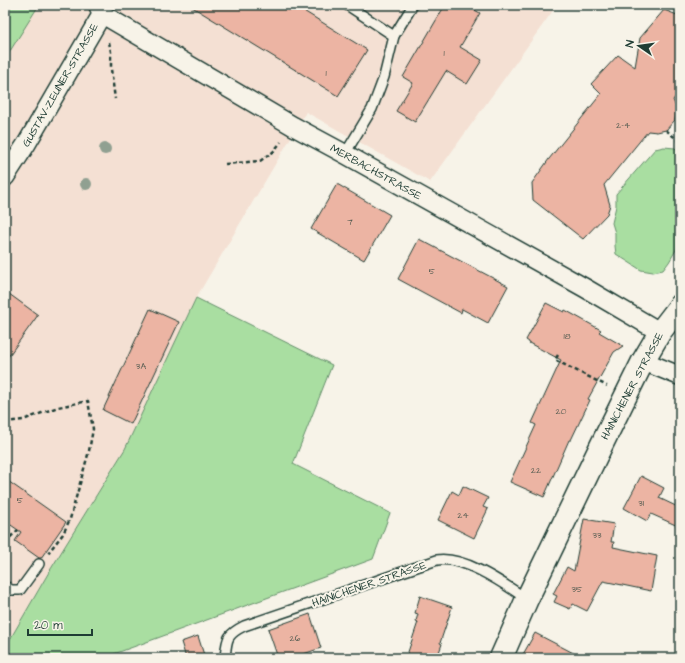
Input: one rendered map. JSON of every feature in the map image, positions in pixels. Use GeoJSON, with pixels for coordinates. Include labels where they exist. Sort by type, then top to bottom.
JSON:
{"type":"FeatureCollection","features":[{"type":"Feature","properties":{"kind":"main road","name":"HAINICHENER STRASSE"},"geometry":{"type":"LineString","coordinates":[[501,658],[527,599],[643,361],[660,332],[680,306]]}},
{"type":"Feature","properties":{"kind":"street","name":"MERBACHSTRASSE"},"geometry":{"type":"LineString","coordinates":[[100,9],[292,126],[585,288],[660,332]]}},
{"type":"Feature","properties":{"kind":"street","name":"GUSTAV-ZEUNER-STRASSE"},"geometry":{"type":"LineString","coordinates":[[5,177],[27,143],[100,9]]}},
{"type":"Feature","properties":{"kind":"street"},"geometry":{"type":"LineString","coordinates":[[643,361],[680,376]]}},
{"type":"Feature","properties":{"kind":"lane"},"geometry":{"type":"LineString","coordinates":[[347,5],[394,36]]}},
{"type":"Feature","properties":{"kind":"lane"},"geometry":{"type":"LineString","coordinates":[[345,154],[372,109],[384,77],[394,36],[413,5]]}},
{"type":"Feature","properties":{"kind":"lane","name":"HAINICHENER STRASSE"},"geometry":{"type":"LineString","coordinates":[[225,658],[226,647],[231,633],[244,626],[436,560],[448,560],[468,566],[504,584],[527,599]]}},
{"type":"Feature","properties":{"kind":"lane"},"geometry":{"type":"LineString","coordinates":[[5,586],[11,590],[20,590],[39,564]]}},
{"type":"Feature","properties":{"kind":"path"},"geometry":{"type":"LineString","coordinates":[[100,9],[111,52],[111,69],[115,99]]}},
{"type":"Feature","properties":{"kind":"path"},"geometry":{"type":"LineString","coordinates":[[225,164],[260,162],[273,152],[292,126]]}},
{"type":"Feature","properties":{"kind":"path"},"geometry":{"type":"LineString","coordinates":[[666,130],[680,142]]}},
{"type":"Feature","properties":{"kind":"path"},"geometry":{"type":"LineString","coordinates":[[558,355],[555,360],[626,396]]}},
{"type":"Feature","properties":{"kind":"path"},"geometry":{"type":"LineString","coordinates":[[5,422],[23,420],[58,407],[88,402],[93,429],[89,451],[75,504],[63,534],[39,564]]}},
{"type":"Feature","properties":{"kind":"path"},"geometry":{"type":"LineString","coordinates":[[5,542],[18,530]]}},
{"type":"Feature","properties":{"kind":"shaded area"},"geometry":{"type":"Polygon","coordinates":[[[5,5],[557,5],[430,182],[306,112],[196,298],[125,449],[49,572],[5,648],[5,5]]]}},
{"type":"Feature","properties":{"kind":"green space"},"geometry":{"type":"Polygon","coordinates":[[[5,5],[39,5],[5,59],[5,5]]]}},
{"type":"Feature","properties":{"kind":"green space"},"geometry":{"type":"Polygon","coordinates":[[[664,147],[675,148],[680,153],[680,243],[663,270],[653,272],[641,270],[616,254],[615,233],[612,223],[616,206],[616,194],[655,149],[664,147]]]}},
{"type":"Feature","properties":{"kind":"green space"},"geometry":{"type":"Polygon","coordinates":[[[196,298],[332,365],[293,464],[390,513],[373,559],[103,658],[5,658],[5,648],[49,572],[125,449],[196,298]]]}},
{"type":"Feature","properties":{"kind":"building"},"geometry":{"type":"Polygon","coordinates":[[[189,5],[294,5],[367,50],[338,96],[189,5]]]}},
{"type":"Feature","properties":{"kind":"building"},"geometry":{"type":"Polygon","coordinates":[[[445,5],[466,5],[480,13],[460,47],[482,60],[467,84],[446,71],[415,122],[396,111],[413,83],[403,77],[445,5]]]}},
{"type":"Feature","properties":{"kind":"building"},"geometry":{"type":"Polygon","coordinates":[[[664,10],[680,16],[680,91],[673,100],[677,109],[675,120],[666,130],[657,132],[648,131],[604,185],[610,205],[607,214],[583,239],[533,200],[532,183],[549,159],[601,94],[591,84],[618,55],[635,67],[640,38],[664,10]]]}},
{"type":"Feature","properties":{"kind":"building"},"geometry":{"type":"Polygon","coordinates":[[[337,184],[390,215],[364,260],[311,229],[337,184]]]}},
{"type":"Feature","properties":{"kind":"building"},"geometry":{"type":"Polygon","coordinates":[[[419,239],[508,286],[488,323],[462,309],[461,313],[398,279],[419,239]]]}},
{"type":"Feature","properties":{"kind":"building"},"geometry":{"type":"Polygon","coordinates":[[[5,291],[38,315],[5,361],[5,291]]]}},
{"type":"Feature","properties":{"kind":"building"},"geometry":{"type":"Polygon","coordinates":[[[546,303],[564,312],[565,310],[601,330],[599,332],[623,346],[614,352],[588,399],[590,400],[571,440],[569,440],[544,497],[510,482],[536,425],[532,423],[561,360],[526,340],[546,303]]]}},
{"type":"Feature","properties":{"kind":"building"},"geometry":{"type":"Polygon","coordinates":[[[150,309],[179,322],[131,424],[103,410],[150,309]]]}},
{"type":"Feature","properties":{"kind":"building"},"geometry":{"type":"Polygon","coordinates":[[[641,476],[664,488],[659,498],[680,508],[680,527],[651,514],[647,521],[624,508],[641,476]]]}},
{"type":"Feature","properties":{"kind":"building"},"geometry":{"type":"Polygon","coordinates":[[[5,479],[66,522],[41,558],[15,541],[21,532],[5,521],[5,479]]]}},
{"type":"Feature","properties":{"kind":"building"},"geometry":{"type":"Polygon","coordinates":[[[463,486],[488,498],[483,507],[488,509],[474,538],[438,520],[452,491],[459,495],[463,486]]]}},
{"type":"Feature","properties":{"kind":"building"},"geometry":{"type":"Polygon","coordinates":[[[584,519],[614,524],[611,542],[614,542],[613,547],[657,556],[651,591],[603,581],[587,611],[573,604],[570,609],[554,602],[557,596],[553,594],[567,567],[574,571],[584,519]]]}},
{"type":"Feature","properties":{"kind":"building"},"geometry":{"type":"Polygon","coordinates":[[[420,596],[452,607],[440,643],[442,644],[437,658],[406,658],[418,622],[416,621],[418,614],[415,613],[420,596]]]}},
{"type":"Feature","properties":{"kind":"building"},"geometry":{"type":"Polygon","coordinates":[[[310,614],[321,648],[292,658],[278,658],[268,629],[310,614]]]}},
{"type":"Feature","properties":{"kind":"building"},"geometry":{"type":"Polygon","coordinates":[[[535,633],[583,658],[521,658],[535,633]]]}},
{"type":"Feature","properties":{"kind":"building"},"geometry":{"type":"Polygon","coordinates":[[[198,636],[204,655],[194,658],[186,658],[181,642],[198,636]]]}}]}
